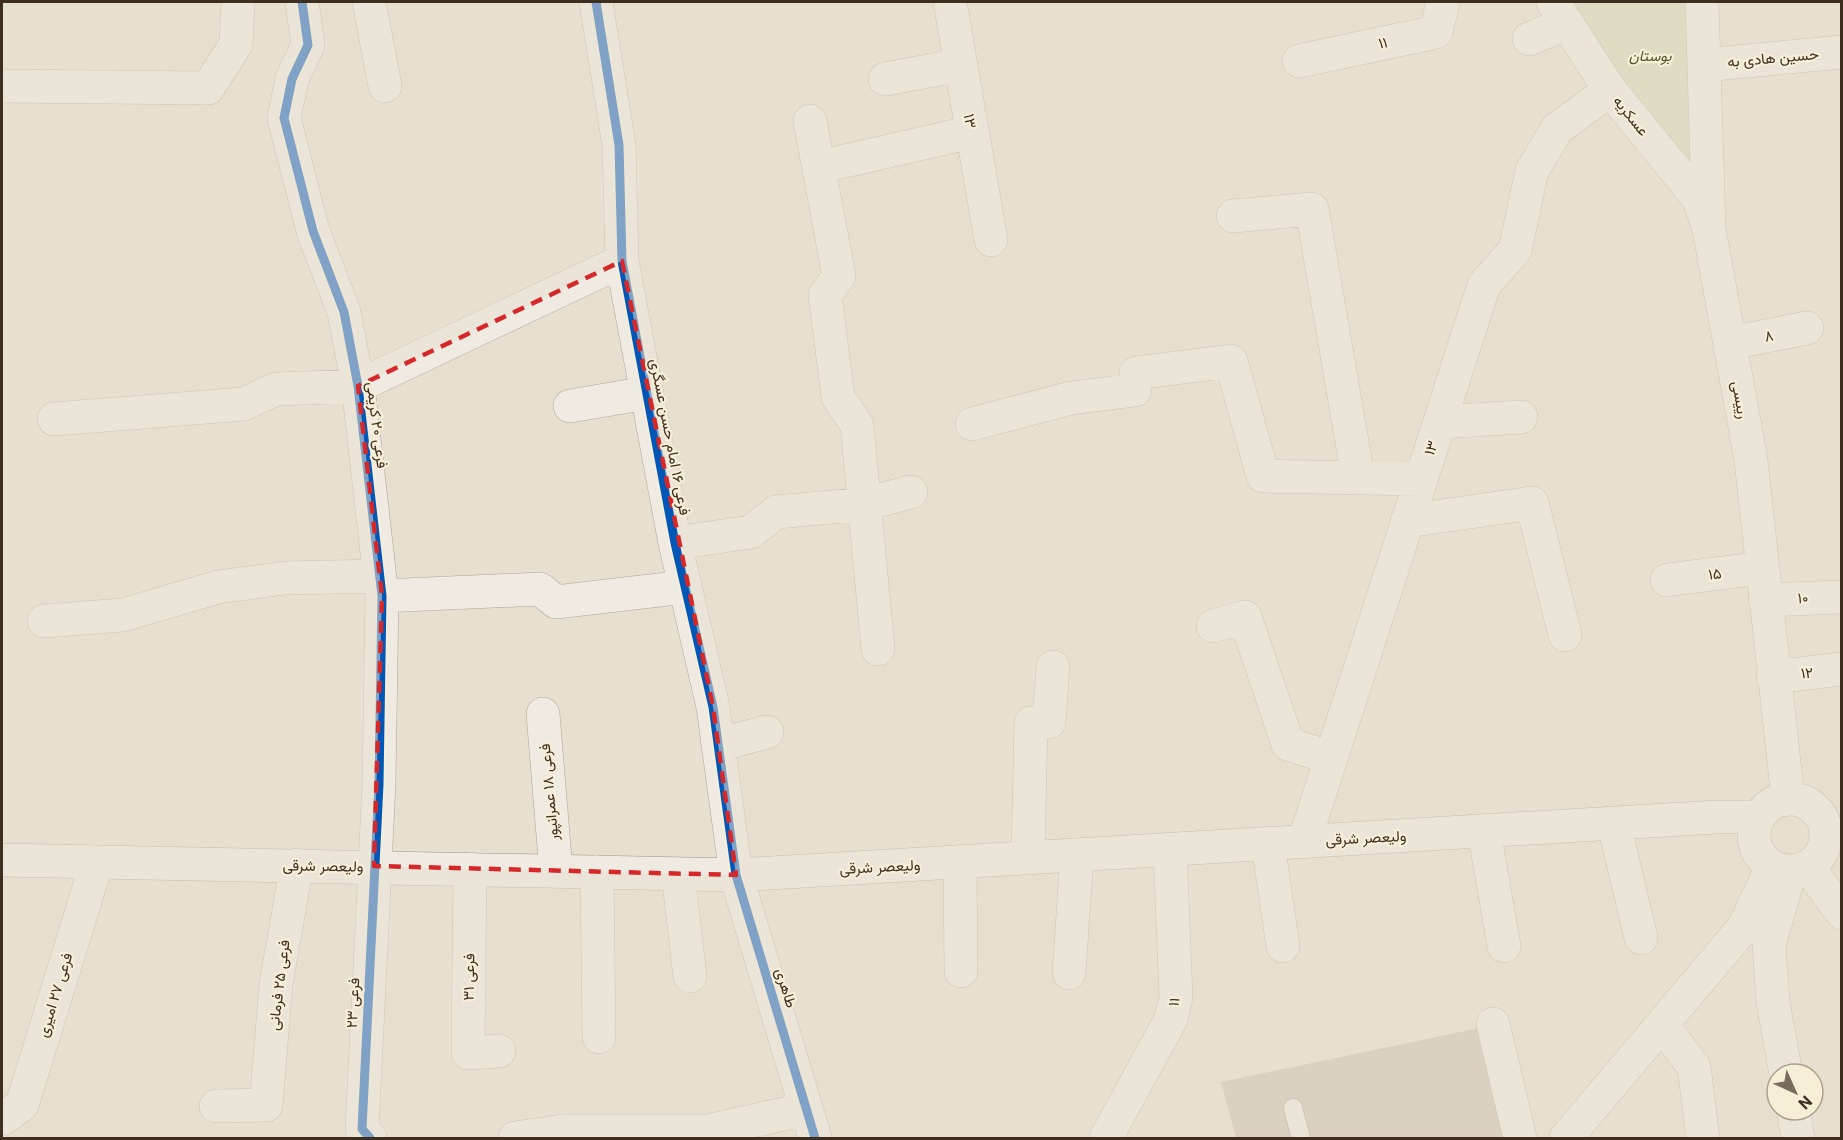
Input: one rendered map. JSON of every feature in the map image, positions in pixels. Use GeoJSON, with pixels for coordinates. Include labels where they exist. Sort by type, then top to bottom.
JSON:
{"type":"FeatureCollection","features":[{"type":"Feature","properties":{"kind":"street"},"geometry":{"type":"LineString","coordinates":[[2,86],[208,88],[236,44],[238,2]]}},
{"type":"Feature","properties":{"kind":"street","name":"فرعی ۲۰ کریمی"},"geometry":{"type":"LineString","coordinates":[[302,2],[308,45],[292,79],[284,118],[314,231],[344,312],[358,386],[381,586],[383,682],[374,867]]}},
{"type":"Feature","properties":{"kind":"street"},"geometry":{"type":"LineString","coordinates":[[369,2],[385,86]]}},
{"type":"Feature","properties":{"kind":"street","name":"فرعی ۱۶ امام حسن عسگری"},"geometry":{"type":"LineString","coordinates":[[596,2],[619,145],[622,261],[675,543],[713,707],[736,875]]}},
{"type":"Feature","properties":{"kind":"street","name":"۱۳"},"geometry":{"type":"LineString","coordinates":[[950,2],[991,240]]}},
{"type":"Feature","properties":{"kind":"street","name":"۱۱"},"geometry":{"type":"LineString","coordinates":[[1299,61],[1436,33],[1443,2]]}},
{"type":"Feature","properties":{"kind":"street","name":"رییسی"},"geometry":{"type":"LineString","coordinates":[[1702,2],[1709,229],[1751,460],[1788,799]]}},
{"type":"Feature","properties":{"kind":"street"},"geometry":{"type":"LineString","coordinates":[[1529,39],[1560,12]]}},
{"type":"Feature","properties":{"kind":"street","name":"عسکریه"},"geometry":{"type":"LineString","coordinates":[[1560,12],[1610,90],[1699,199],[1709,229]]}},
{"type":"Feature","properties":{"kind":"street","name":"حسین هادی به"},"geometry":{"type":"LineString","coordinates":[[1704,64],[1842,52]]}},
{"type":"Feature","properties":{"kind":"street"},"geometry":{"type":"LineString","coordinates":[[885,79],[961,65]]}},
{"type":"Feature","properties":{"kind":"street","name":"۱۳"},"geometry":{"type":"LineString","coordinates":[[1304,842],[1484,285],[1515,250],[1532,171],[1557,129],[1610,90]]}},
{"type":"Feature","properties":{"kind":"street"},"geometry":{"type":"LineString","coordinates":[[810,121],[839,276],[825,295],[838,397],[857,425],[878,650]]}},
{"type":"Feature","properties":{"kind":"street"},"geometry":{"type":"LineString","coordinates":[[819,167],[972,132]]}},
{"type":"Feature","properties":{"kind":"street"},"geometry":{"type":"LineString","coordinates":[[1233,216],[1312,209],[1358,477]]}},
{"type":"Feature","properties":{"kind":"street"},"geometry":{"type":"LineString","coordinates":[[54,419],[244,404],[276,389],[358,386],[622,261]]}},
{"type":"Feature","properties":{"kind":"street","name":"۸"},"geometry":{"type":"LineString","coordinates":[[1730,343],[1807,328]]}},
{"type":"Feature","properties":{"kind":"street"},"geometry":{"type":"LineString","coordinates":[[972,424],[1071,398],[1135,390],[1136,373],[1231,361],[1263,476],[1421,478]]}},
{"type":"Feature","properties":{"kind":"street"},"geometry":{"type":"LineString","coordinates":[[570,406],[647,393]]}},
{"type":"Feature","properties":{"kind":"street"},"geometry":{"type":"LineString","coordinates":[[1440,422],[1521,417]]}},
{"type":"Feature","properties":{"kind":"street"},"geometry":{"type":"LineString","coordinates":[[675,543],[751,532],[776,512],[865,504],[911,492]]}},
{"type":"Feature","properties":{"kind":"street"},"geometry":{"type":"LineString","coordinates":[[1407,521],[1532,503],[1565,635]]}},
{"type":"Feature","properties":{"kind":"street"},"geometry":{"type":"LineString","coordinates":[[44,621],[123,615],[218,587],[284,578],[381,586],[540,589],[556,602],[685,587]]}},
{"type":"Feature","properties":{"kind":"street","name":"۱۵"},"geometry":{"type":"LineString","coordinates":[[1667,580],[1764,584]]}},
{"type":"Feature","properties":{"kind":"street","name":"۱۰"},"geometry":{"type":"LineString","coordinates":[[1764,584],[1842,597]]}},
{"type":"Feature","properties":{"kind":"street"},"geometry":{"type":"LineString","coordinates":[[1213,626],[1245,617],[1288,744],[1331,758]]}},
{"type":"Feature","properties":{"kind":"street"},"geometry":{"type":"LineString","coordinates":[[1028,858],[1031,723],[1049,723],[1053,667]]}},
{"type":"Feature","properties":{"kind":"street","name":"۱۲"},"geometry":{"type":"LineString","coordinates":[[1773,677],[1842,669]]}},
{"type":"Feature","properties":{"kind":"street","name":"فرعی ۱۸ عمرانپور"},"geometry":{"type":"LineString","coordinates":[[543,714],[556,871]]}},
{"type":"Feature","properties":{"kind":"street"},"geometry":{"type":"LineString","coordinates":[[718,745],[767,732]]}},
{"type":"Feature","properties":{"kind":"street"},"geometry":{"type":"LineString","coordinates":[[1566,1138],[1663,1026],[1790,869],[1819,857],[1833,825],[1806,802],[1788,799],[1766,807],[1758,817],[1753,831],[1754,846],[1764,862],[1790,869],[1842,913]]}},
{"type":"Feature","properties":{"kind":"street","name":"ولیعصر شرقی"},"geometry":{"type":"LineString","coordinates":[[2,860],[736,875],[1758,817]]}},
{"type":"Feature","properties":{"kind":"street"},"geometry":{"type":"LineString","coordinates":[[1614,824],[1641,938]]}},
{"type":"Feature","properties":{"kind":"street"},"geometry":{"type":"LineString","coordinates":[[1484,831],[1504,946]]}},
{"type":"Feature","properties":{"kind":"street"},"geometry":{"type":"LineString","coordinates":[[1268,844],[1283,946]]}},
{"type":"Feature","properties":{"kind":"street","name":"۱۱"},"geometry":{"type":"LineString","coordinates":[[1106,1138],[1171,1019],[1176,997],[1170,850]]}},
{"type":"Feature","properties":{"kind":"street"},"geometry":{"type":"LineString","coordinates":[[1069,973],[1077,855]]}},
{"type":"Feature","properties":{"kind":"street","name":"فرعی ۲۷ امیری"},"geometry":{"type":"LineString","coordinates":[[2,1119],[21,1105],[96,862]]}},
{"type":"Feature","properties":{"kind":"street"},"geometry":{"type":"LineString","coordinates":[[960,862],[961,971]]}},
{"type":"Feature","properties":{"kind":"street","name":"فرعی ۲۵ فرمانی"},"geometry":{"type":"LineString","coordinates":[[216,1106],[266,1105],[276,984],[297,865]]}},
{"type":"Feature","properties":{"kind":"street","name":"فرعی ۲۳"},"geometry":{"type":"LineString","coordinates":[[370,1138],[362,1129],[374,867]]}},
{"type":"Feature","properties":{"kind":"street","name":"فرعی ۳۱"},"geometry":{"type":"LineString","coordinates":[[470,869],[468,1053],[500,1051]]}},
{"type":"Feature","properties":{"kind":"street"},"geometry":{"type":"LineString","coordinates":[[1784,1062],[1773,1002],[1769,945],[1790,869]]}},
{"type":"Feature","properties":{"kind":"street"},"geometry":{"type":"LineString","coordinates":[[597,872],[598,1037]]}},
{"type":"Feature","properties":{"kind":"street"},"geometry":{"type":"LineString","coordinates":[[678,874],[690,976]]}},
{"type":"Feature","properties":{"kind":"street","name":"طاهری"},"geometry":{"type":"LineString","coordinates":[[736,875],[810,1124]]}},
{"type":"Feature","properties":{"kind":"street"},"geometry":{"type":"LineString","coordinates":[[1493,1024],[1520,1138]]}},
{"type":"Feature","properties":{"kind":"street"},"geometry":{"type":"LineString","coordinates":[[1663,1026],[1694,1067],[1702,1138]]}},
{"type":"Feature","properties":{"kind":"street"},"geometry":{"type":"LineString","coordinates":[[1795,1122],[1798,1138]]}},
{"type":"Feature","properties":{"kind":"street"},"geometry":{"type":"LineString","coordinates":[[515,1138],[707,1131],[810,1124]]}},
{"type":"Feature","properties":{"kind":"lane"},"geometry":{"type":"LineString","coordinates":[[1293,1108],[1301,1138]]}},
{"type":"Feature","properties":{"kind":"highlighted area"},"geometry":{"type":"Polygon","coordinates":[[[622,261],[713,707],[736,875],[374,866],[382,596],[358,386],[622,261]]]}},
{"type":"Feature","properties":{"kind":"green space","name":"بوستان"},"geometry":{"type":"Polygon","coordinates":[[[1555,2],[1702,2],[1709,229],[1555,2]]]}},
{"type":"Feature","properties":{"kind":"building"},"geometry":{"type":"Polygon","coordinates":[[[1479,1028],[1505,1138],[1236,1138],[1221,1082],[1479,1028]]]}},
{"type":"Feature","properties":{"kind":"cycle path"},"geometry":{"type":"LineString","coordinates":[[302,2],[308,45],[292,79],[284,118],[313,231],[344,312],[358,386],[382,596],[379,784],[362,1129],[370,1138]]}},
{"type":"Feature","properties":{"kind":"cycle path"},"geometry":{"type":"LineString","coordinates":[[596,2],[619,145],[622,261],[675,543],[713,707],[736,875],[815,1138]]}}]}
